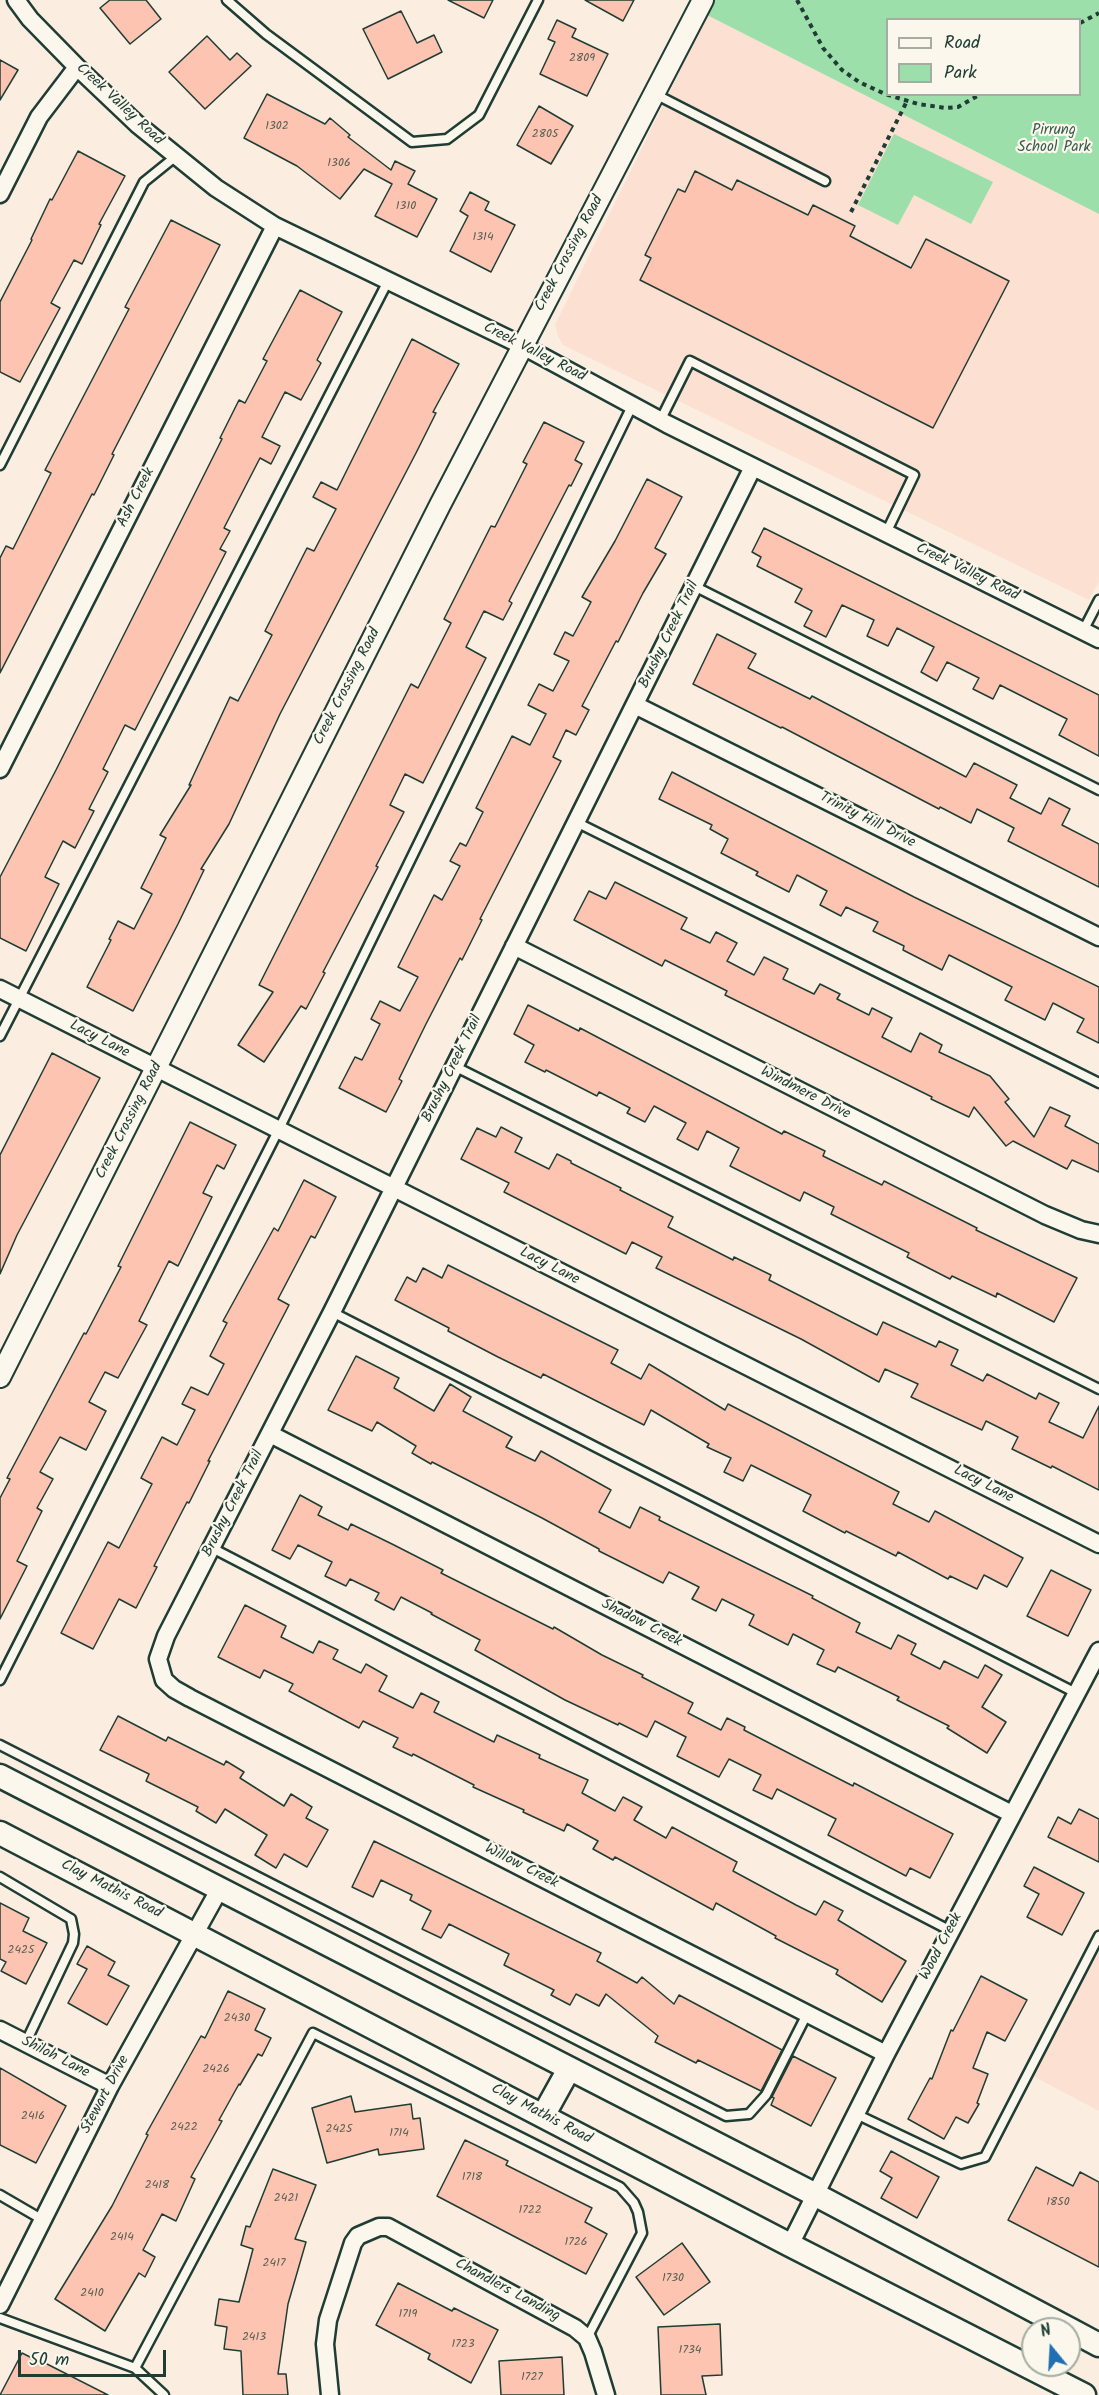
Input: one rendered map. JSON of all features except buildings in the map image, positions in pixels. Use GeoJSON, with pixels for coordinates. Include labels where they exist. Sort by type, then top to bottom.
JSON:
{"type":"FeatureCollection","features":[{"type":"Feature","properties":{"kind":"main road"},"geometry":{"type":"LineString","coordinates":[[0,1776],[816,2195],[1034,2317]]}},
{"type":"Feature","properties":{"kind":"main road","name":"Clay Mathis Road"},"geometry":{"type":"LineString","coordinates":[[0,1833],[790,2245],[1021,2354]]}},
{"type":"Feature","properties":{"kind":"main road"},"geometry":{"type":"LineString","coordinates":[[543,2116],[569,2069]]}},
{"type":"Feature","properties":{"kind":"main road"},"geometry":{"type":"LineString","coordinates":[[1081,2335],[1098,2343]]}},
{"type":"Feature","properties":{"kind":"main road","name":"Clay Mathis Road"},"geometry":{"type":"LineString","coordinates":[[1058,2377],[1084,2395]]}},
{"type":"Feature","properties":{"kind":"street","name":"Creek Valley Road"},"geometry":{"type":"LineString","coordinates":[[16,0],[30,19],[137,124],[216,188],[275,226],[521,345],[660,421],[1099,639]]}},
{"type":"Feature","properties":{"kind":"street","name":"Creek Crossing Road"},"geometry":{"type":"LineString","coordinates":[[0,1377],[521,345],[703,0]]}},
{"type":"Feature","properties":{"kind":"street"},"geometry":{"type":"LineString","coordinates":[[0,194],[39,117],[77,67]]}},
{"type":"Feature","properties":{"kind":"street","name":"Ash Creek"},"geometry":{"type":"LineString","coordinates":[[0,769],[275,226]]}},
{"type":"Feature","properties":{"kind":"street","name":"Brushy Creek Trail"},"geometry":{"type":"LineString","coordinates":[[161,1673],[158,1659],[160,1649],[332,1312],[753,467]]}},
{"type":"Feature","properties":{"kind":"street","name":"Trinity Hill Drive"},"geometry":{"type":"LineString","coordinates":[[635,705],[1099,937]]}},
{"type":"Feature","properties":{"kind":"street","name":"Windmere Drive"},"geometry":{"type":"LineString","coordinates":[[514,946],[1045,1215],[1074,1228],[1099,1234]]}},
{"type":"Feature","properties":{"kind":"street","name":"Lacy Lane"},"geometry":{"type":"LineString","coordinates":[[0,989],[1099,1544]]}},
{"type":"Feature","properties":{"kind":"street","name":"Shadow Creek"},"geometry":{"type":"LineString","coordinates":[[270,1434],[1012,1814]]}},
{"type":"Feature","properties":{"kind":"street","name":"Wood Creek"},"geometry":{"type":"LineString","coordinates":[[790,2245],[886,2054],[1099,1651]]}},
{"type":"Feature","properties":{"kind":"street","name":"Willow Creek"},"geometry":{"type":"LineString","coordinates":[[161,1673],[164,1680],[174,1689],[190,1698],[886,2054]]}},
{"type":"Feature","properties":{"kind":"street","name":"Stewart Drive"},"geometry":{"type":"LineString","coordinates":[[0,2305],[110,2086],[219,1890]]}},
{"type":"Feature","properties":{"kind":"street","name":"Shiloh Lane"},"geometry":{"type":"LineString","coordinates":[[0,2030],[110,2086]]}},
{"type":"Feature","properties":{"kind":"street","name":"Chandlers Landing"},"geometry":{"type":"LineString","coordinates":[[330,2395],[325,2344],[328,2320],[353,2243],[358,2236],[371,2229],[388,2227],[575,2328],[587,2338]]}},
{"type":"Feature","properties":{"kind":"street"},"geometry":{"type":"LineString","coordinates":[[587,2338],[594,2352],[606,2395]]}},
{"type":"Feature","properties":{"kind":"lane"},"geometry":{"type":"LineString","coordinates":[[227,0],[266,34],[412,142],[447,139],[479,115],[538,0]]}},
{"type":"Feature","properties":{"kind":"lane"},"geometry":{"type":"LineString","coordinates":[[655,94],[825,181]]}},
{"type":"Feature","properties":{"kind":"lane"},"geometry":{"type":"LineString","coordinates":[[0,465],[144,182],[175,157]]}},
{"type":"Feature","properties":{"kind":"lane"},"geometry":{"type":"LineString","coordinates":[[0,1036],[388,281]]}},
{"type":"Feature","properties":{"kind":"lane"},"geometry":{"type":"LineString","coordinates":[[660,421],[690,361],[914,475],[886,533]]}},
{"type":"Feature","properties":{"kind":"lane"},"geometry":{"type":"LineString","coordinates":[[0,1680],[278,1131],[632,406]]}},
{"type":"Feature","properties":{"kind":"lane"},"geometry":{"type":"LineString","coordinates":[[694,586],[1099,790]]}},
{"type":"Feature","properties":{"kind":"lane"},"geometry":{"type":"LineString","coordinates":[[1083,631],[1099,600]]}},
{"type":"Feature","properties":{"kind":"lane"},"geometry":{"type":"LineString","coordinates":[[576,822],[1099,1083]]}},
{"type":"Feature","properties":{"kind":"lane"},"geometry":{"type":"LineString","coordinates":[[454,1066],[1099,1389]]}},
{"type":"Feature","properties":{"kind":"lane"},"geometry":{"type":"LineString","coordinates":[[332,1312],[1076,1693]]}},
{"type":"Feature","properties":{"kind":"lane"},"geometry":{"type":"LineString","coordinates":[[212,1548],[951,1931]]}},
{"type":"Feature","properties":{"kind":"lane"},"geometry":{"type":"LineString","coordinates":[[0,1745],[726,2116],[748,2114],[766,2095],[807,2014]]}},
{"type":"Feature","properties":{"kind":"lane"},"geometry":{"type":"LineString","coordinates":[[0,1877],[71,1919],[74,1934],[73,1943],[26,2042]]}},
{"type":"Feature","properties":{"kind":"lane"},"geometry":{"type":"LineString","coordinates":[[856,2114],[961,2164],[985,2157],[1099,1936]]}},
{"type":"Feature","properties":{"kind":"lane"},"geometry":{"type":"LineString","coordinates":[[135,2368],[313,2033],[620,2187],[634,2203],[642,2233],[587,2338]]}},
{"type":"Feature","properties":{"kind":"lane"},"geometry":{"type":"LineString","coordinates":[[0,2195],[43,2220]]}},
{"type":"Feature","properties":{"kind":"lane"},"geometry":{"type":"LineString","coordinates":[[0,2318],[135,2368],[164,2395]]}},
{"type":"Feature","properties":{"kind":"path"},"geometry":{"type":"LineString","coordinates":[[797,0],[823,48],[842,70],[868,86],[886,93]]}},
{"type":"Feature","properties":{"kind":"path"},"geometry":{"type":"LineString","coordinates":[[1081,22],[1099,13]]}},
{"type":"Feature","properties":{"kind":"path"},"geometry":{"type":"LineString","coordinates":[[894,96],[907,101],[946,108],[958,107],[977,96]]}},
{"type":"Feature","properties":{"kind":"path"},"geometry":{"type":"LineString","coordinates":[[851,212],[907,101]]}},
{"type":"Feature","properties":{"kind":"shaded area"},"geometry":{"type":"Polygon","coordinates":[[[707,15],[1099,214],[1099,581],[1089,600],[563,345],[555,325],[707,15]]]}},
{"type":"Feature","properties":{"kind":"shaded area"},"geometry":{"type":"Polygon","coordinates":[[[1099,1951],[1099,2111],[1031,2075],[1099,1951]]]}},
{"type":"Feature","properties":{"kind":"green space","name":"Pirrung School Park"},"geometry":{"type":"Polygon","coordinates":[[[714,0],[1099,0],[1099,214],[707,15],[714,0]]]}},
{"type":"Feature","properties":{"kind":"green space"},"geometry":{"type":"Polygon","coordinates":[[[894,134],[993,182],[971,224],[914,195],[898,225],[858,205],[894,134]]]}}]}
